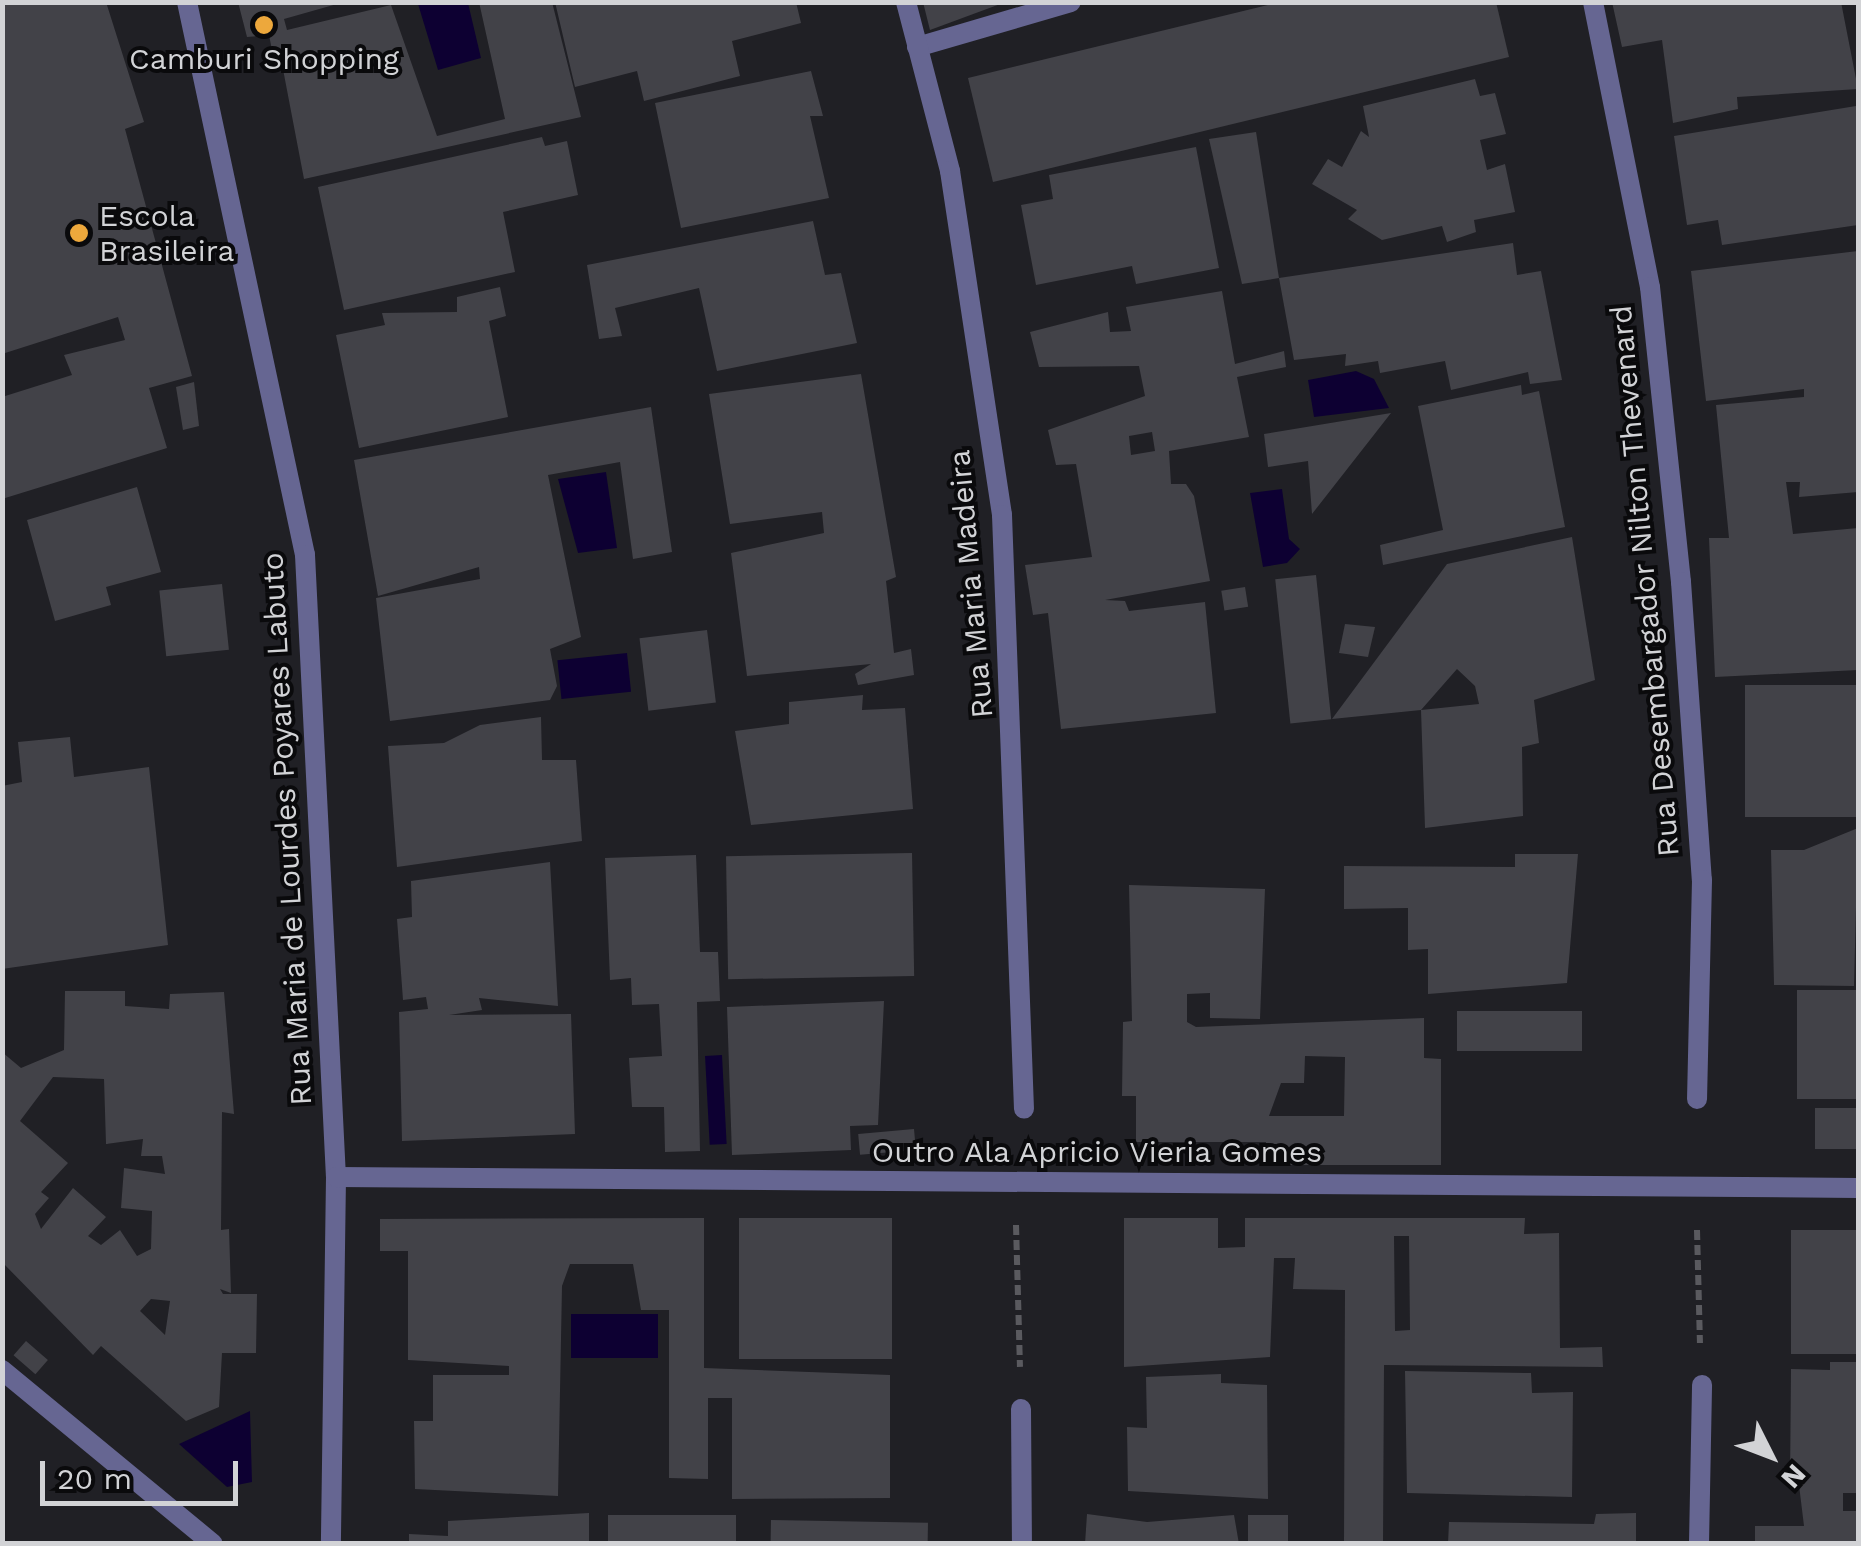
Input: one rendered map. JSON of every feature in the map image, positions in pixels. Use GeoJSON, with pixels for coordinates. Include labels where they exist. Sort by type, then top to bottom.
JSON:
{"type":"FeatureCollection","features":[{"type":"Feature","properties":{"kind":"street","name":"Rua Maria de Lourdes Poyares Labuto"},"geometry":{"type":"LineString","coordinates":[[187,2],[306,555],[336,1177],[331,1544]]}},
{"type":"Feature","properties":{"kind":"street","name":"Rua Maria Madeira"},"geometry":{"type":"LineString","coordinates":[[906,2],[950,171],[1002,515],[1024,1109]]}},
{"type":"Feature","properties":{"kind":"street"},"geometry":{"type":"LineString","coordinates":[[918,47],[1071,2]]}},
{"type":"Feature","properties":{"kind":"street","name":"Rua Desembargador Nilton Thevenard"},"geometry":{"type":"LineString","coordinates":[[1593,2],[1650,288],[1682,582],[1702,880],[1697,1099]]}},
{"type":"Feature","properties":{"kind":"street","name":"Outro Ala Apricio Vieria Gomes"},"geometry":{"type":"LineString","coordinates":[[336,1177],[1858,1188]]}},
{"type":"Feature","properties":{"kind":"street"},"geometry":{"type":"LineString","coordinates":[[2,1370],[212,1544]]}},
{"type":"Feature","properties":{"kind":"street"},"geometry":{"type":"LineString","coordinates":[[1700,1544],[1702,1385]]}},
{"type":"Feature","properties":{"kind":"street"},"geometry":{"type":"LineString","coordinates":[[1021,1409],[1022,1544]]}},
{"type":"Feature","properties":{"kind":"path"},"geometry":{"type":"LineString","coordinates":[[1015,1182],[1021,1409]]}},
{"type":"Feature","properties":{"kind":"path"},"geometry":{"type":"LineString","coordinates":[[1696,1187],[1702,1385]]}},
{"type":"Feature","properties":{"kind":"shaded area"},"geometry":{"type":"Polygon","coordinates":[[[468,3],[481,58],[438,70],[418,4],[468,3]]]}},
{"type":"Feature","properties":{"kind":"shaded area"},"geometry":{"type":"Polygon","coordinates":[[[1356,371],[1374,379],[1389,408],[1314,417],[1308,380],[1356,371]]]}},
{"type":"Feature","properties":{"kind":"shaded area"},"geometry":{"type":"Polygon","coordinates":[[[606,472],[617,548],[578,553],[558,479],[606,472]]]}},
{"type":"Feature","properties":{"kind":"shaded area"},"geometry":{"type":"Polygon","coordinates":[[[1282,489],[1289,539],[1300,549],[1287,563],[1263,567],[1250,493],[1282,489]]]}},
{"type":"Feature","properties":{"kind":"shaded area"},"geometry":{"type":"Polygon","coordinates":[[[627,653],[631,692],[561,699],[557,660],[627,653]]]}},
{"type":"Feature","properties":{"kind":"shaded area"},"geometry":{"type":"Polygon","coordinates":[[[722,1055],[727,1144],[710,1145],[705,1056],[722,1055]]]}},
{"type":"Feature","properties":{"kind":"shaded area"},"geometry":{"type":"Polygon","coordinates":[[[571,1314],[658,1314],[658,1358],[571,1358],[571,1314]]]}},
{"type":"Feature","properties":{"kind":"shaded area"},"geometry":{"type":"Polygon","coordinates":[[[250,1411],[252,1482],[227,1487],[179,1444],[250,1411]]]}},
{"type":"Feature","properties":{"kind":"building"},"geometry":{"type":"Polygon","coordinates":[[[2,2],[106,2],[144,122],[125,129],[192,376],[149,388],[167,448],[2,499],[2,397],[72,375],[64,355],[125,340],[118,317],[2,354],[2,2]]]}},
{"type":"Feature","properties":{"kind":"building"},"geometry":{"type":"Polygon","coordinates":[[[238,2],[344,2],[284,19],[287,30],[391,5],[437,136],[505,119],[479,2],[552,2],[581,117],[304,179],[282,64],[275,65],[269,35],[247,37],[238,2]]]}},
{"type":"Feature","properties":{"kind":"building"},"geometry":{"type":"Polygon","coordinates":[[[555,2],[796,2],[801,23],[732,41],[740,76],[644,101],[637,71],[575,87],[555,2]]]}},
{"type":"Feature","properties":{"kind":"building"},"geometry":{"type":"Polygon","coordinates":[[[923,2],[1003,2],[1003,3],[930,30],[923,2]]]}},
{"type":"Feature","properties":{"kind":"building"},"geometry":{"type":"Polygon","coordinates":[[[1280,2],[1496,2],[1509,57],[993,182],[968,78],[1280,2]]]}},
{"type":"Feature","properties":{"kind":"building"},"geometry":{"type":"Polygon","coordinates":[[[1612,2],[1841,2],[1858,89],[1737,97],[1738,109],[1673,123],[1662,40],[1622,47],[1612,2]]]}},
{"type":"Feature","properties":{"kind":"building"},"geometry":{"type":"Polygon","coordinates":[[[811,71],[823,116],[810,116],[829,198],[681,228],[655,103],[811,71]]]}},
{"type":"Feature","properties":{"kind":"building"},"geometry":{"type":"Polygon","coordinates":[[[1475,79],[1480,96],[1495,93],[1506,134],[1480,140],[1487,170],[1505,164],[1515,212],[1474,220],[1476,232],[1447,242],[1442,226],[1382,240],[1348,219],[1357,210],[1312,184],[1328,159],[1342,167],[1361,131],[1369,137],[1363,106],[1475,79]]]}},
{"type":"Feature","properties":{"kind":"building"},"geometry":{"type":"Polygon","coordinates":[[[1856,106],[1858,225],[1722,245],[1718,220],[1687,225],[1674,136],[1856,106]]]}},
{"type":"Feature","properties":{"kind":"building"},"geometry":{"type":"Polygon","coordinates":[[[1256,132],[1279,278],[1242,284],[1209,139],[1256,132]]]}},
{"type":"Feature","properties":{"kind":"building"},"geometry":{"type":"Polygon","coordinates":[[[542,137],[545,146],[567,141],[578,195],[503,212],[515,272],[344,310],[318,187],[542,137]]]}},
{"type":"Feature","properties":{"kind":"building"},"geometry":{"type":"Polygon","coordinates":[[[1196,147],[1219,268],[1136,284],[1132,266],[1036,285],[1021,205],[1053,199],[1049,175],[1196,147]]]}},
{"type":"Feature","properties":{"kind":"building"},"geometry":{"type":"Polygon","coordinates":[[[813,221],[825,275],[841,273],[857,343],[717,371],[699,288],[615,308],[622,336],[599,339],[587,265],[813,221]]]}},
{"type":"Feature","properties":{"kind":"building"},"geometry":{"type":"Polygon","coordinates":[[[1513,243],[1517,275],[1541,271],[1562,380],[1530,384],[1528,372],[1451,390],[1445,361],[1380,373],[1378,361],[1345,366],[1346,354],[1294,360],[1279,278],[1513,243]]]}},
{"type":"Feature","properties":{"kind":"building"},"geometry":{"type":"Polygon","coordinates":[[[1858,251],[1858,492],[1799,497],[1800,482],[1786,482],[1793,534],[1858,528],[1858,670],[1715,677],[1709,538],[1729,538],[1716,405],[1804,397],[1804,389],[1706,401],[1691,271],[1858,251]]]}},
{"type":"Feature","properties":{"kind":"building"},"geometry":{"type":"Polygon","coordinates":[[[500,287],[506,316],[489,321],[508,417],[359,448],[336,335],[385,325],[382,313],[457,312],[457,297],[500,287]]]}},
{"type":"Feature","properties":{"kind":"building"},"geometry":{"type":"Polygon","coordinates":[[[1222,291],[1235,364],[1284,351],[1286,367],[1237,377],[1249,437],[1169,451],[1171,484],[1186,484],[1194,496],[1210,581],[1105,600],[1125,601],[1129,611],[1205,602],[1216,713],[1061,729],[1048,613],[1033,615],[1025,565],[1092,557],[1076,464],[1056,465],[1048,430],[1145,396],[1139,366],[1039,367],[1030,332],[1108,312],[1110,332],[1131,331],[1126,307],[1222,291]],[[1152,432],[1129,436],[1131,455],[1155,451],[1152,432]]]}},
{"type":"Feature","properties":{"kind":"building"},"geometry":{"type":"Polygon","coordinates":[[[861,374],[896,577],[886,581],[894,653],[911,649],[914,675],[858,685],[855,674],[871,664],[747,676],[731,553],[824,533],[822,512],[730,524],[709,394],[861,374]]]}},
{"type":"Feature","properties":{"kind":"building"},"geometry":{"type":"Polygon","coordinates":[[[194,382],[199,426],[183,430],[176,387],[194,382]]]}},
{"type":"Feature","properties":{"kind":"building"},"geometry":{"type":"Polygon","coordinates":[[[1521,385],[1522,395],[1539,391],[1565,527],[1383,565],[1380,545],[1443,530],[1418,406],[1521,385]]]}},
{"type":"Feature","properties":{"kind":"building"},"geometry":{"type":"Polygon","coordinates":[[[651,407],[672,552],[633,559],[620,462],[548,475],[581,637],[550,649],[557,686],[550,700],[390,721],[376,598],[480,579],[479,567],[378,596],[354,460],[651,407]]]}},
{"type":"Feature","properties":{"kind":"building"},"geometry":{"type":"Polygon","coordinates":[[[1391,413],[1312,514],[1308,461],[1268,467],[1264,434],[1391,413]]]}},
{"type":"Feature","properties":{"kind":"building"},"geometry":{"type":"Polygon","coordinates":[[[137,487],[161,572],[106,587],[111,605],[55,621],[27,520],[137,487]]]}},
{"type":"Feature","properties":{"kind":"building"},"geometry":{"type":"Polygon","coordinates":[[[1572,537],[1595,680],[1534,700],[1539,743],[1522,747],[1523,816],[1425,828],[1421,710],[1332,719],[1447,564],[1572,537]],[[1457,669],[1421,710],[1479,704],[1475,686],[1457,669]]]}},
{"type":"Feature","properties":{"kind":"building"},"geometry":{"type":"Polygon","coordinates":[[[1316,575],[1331,719],[1290,723],[1275,579],[1316,575]]]}},
{"type":"Feature","properties":{"kind":"building"},"geometry":{"type":"Polygon","coordinates":[[[222,584],[229,650],[166,656],[159,591],[222,584]]]}},
{"type":"Feature","properties":{"kind":"building"},"geometry":{"type":"Polygon","coordinates":[[[1245,587],[1248,607],[1224,611],[1221,591],[1245,587]]]}},
{"type":"Feature","properties":{"kind":"building"},"geometry":{"type":"Polygon","coordinates":[[[1345,624],[1375,627],[1368,657],[1339,653],[1345,624]]]}},
{"type":"Feature","properties":{"kind":"building"},"geometry":{"type":"Polygon","coordinates":[[[707,630],[716,702],[648,711],[640,638],[707,630]]]}},
{"type":"Feature","properties":{"kind":"building"},"geometry":{"type":"Polygon","coordinates":[[[1745,685],[1858,685],[1858,817],[1745,817],[1745,685]]]}},
{"type":"Feature","properties":{"kind":"building"},"geometry":{"type":"Polygon","coordinates":[[[863,695],[862,710],[905,708],[913,809],[751,825],[735,731],[789,724],[789,702],[863,695]]]}},
{"type":"Feature","properties":{"kind":"building"},"geometry":{"type":"Polygon","coordinates":[[[541,717],[542,760],[576,760],[582,841],[397,867],[388,746],[444,743],[480,725],[541,717]]]}},
{"type":"Feature","properties":{"kind":"building"},"geometry":{"type":"Polygon","coordinates":[[[70,737],[74,777],[149,767],[168,945],[2,969],[2,786],[22,782],[18,742],[70,737]]]}},
{"type":"Feature","properties":{"kind":"building"},"geometry":{"type":"Polygon","coordinates":[[[1858,828],[1854,986],[1774,985],[1771,850],[1804,850],[1858,828]]]}},
{"type":"Feature","properties":{"kind":"building"},"geometry":{"type":"Polygon","coordinates":[[[912,853],[914,976],[728,979],[726,856],[912,853]]]}},
{"type":"Feature","properties":{"kind":"building"},"geometry":{"type":"Polygon","coordinates":[[[1515,854],[1578,854],[1567,983],[1428,994],[1428,949],[1408,950],[1408,908],[1344,909],[1344,866],[1515,867],[1515,854]]]}},
{"type":"Feature","properties":{"kind":"building"},"geometry":{"type":"Polygon","coordinates":[[[696,855],[700,952],[718,952],[720,1001],[697,1002],[700,1151],[665,1152],[664,1107],[632,1107],[629,1058],[662,1056],[659,1004],[632,1005],[631,978],[610,980],[605,858],[696,855]]]}},
{"type":"Feature","properties":{"kind":"building"},"geometry":{"type":"Polygon","coordinates":[[[550,862],[558,1006],[479,998],[482,1010],[449,1015],[571,1014],[575,1134],[402,1141],[399,1012],[428,1009],[426,997],[403,1000],[397,919],[412,917],[411,881],[550,862]]]}},
{"type":"Feature","properties":{"kind":"building"},"geometry":{"type":"Polygon","coordinates":[[[1129,885],[1265,889],[1260,1019],[1210,1018],[1210,993],[1187,994],[1187,1022],[1196,1027],[1424,1018],[1424,1058],[1441,1059],[1441,1165],[1264,1165],[1266,1142],[1136,1142],[1136,1096],[1122,1096],[1123,1022],[1132,1021],[1129,885]],[[1305,1056],[1304,1083],[1281,1083],[1269,1116],[1344,1116],[1345,1057],[1305,1056]]]}},
{"type":"Feature","properties":{"kind":"building"},"geometry":{"type":"Polygon","coordinates":[[[1797,990],[1858,990],[1858,1099],[1797,1099],[1797,990]]]}},
{"type":"Feature","properties":{"kind":"building"},"geometry":{"type":"Polygon","coordinates":[[[65,991],[125,991],[125,1006],[169,1009],[170,994],[224,992],[234,1114],[222,1112],[221,1230],[229,1229],[231,1293],[220,1289],[223,1294],[257,1294],[256,1353],[222,1353],[219,1407],[186,1421],[101,1346],[93,1355],[2,1262],[2,1052],[21,1068],[64,1050],[65,991]],[[53,1077],[20,1121],[68,1163],[41,1192],[49,1198],[35,1214],[41,1229],[73,1188],[106,1217],[88,1236],[101,1245],[120,1230],[137,1256],[151,1249],[152,1211],[121,1208],[124,1168],[165,1174],[162,1156],[141,1156],[143,1139],[106,1144],[104,1079],[53,1077]],[[151,1299],[140,1311],[165,1335],[170,1301],[151,1299]]]}},
{"type":"Feature","properties":{"kind":"building"},"geometry":{"type":"Polygon","coordinates":[[[884,1001],[878,1125],[850,1126],[851,1150],[732,1155],[727,1007],[884,1001]]]}},
{"type":"Feature","properties":{"kind":"building"},"geometry":{"type":"Polygon","coordinates":[[[1457,1011],[1582,1011],[1582,1051],[1457,1051],[1457,1011]]]}},
{"type":"Feature","properties":{"kind":"building"},"geometry":{"type":"Polygon","coordinates":[[[1815,1108],[1858,1108],[1858,1149],[1815,1149],[1815,1108]]]}},
{"type":"Feature","properties":{"kind":"building"},"geometry":{"type":"Polygon","coordinates":[[[914,1129],[916,1150],[860,1155],[858,1134],[914,1129]]]}},
{"type":"Feature","properties":{"kind":"building"},"geometry":{"type":"Polygon","coordinates":[[[704,1218],[704,1368],[890,1375],[890,1498],[732,1499],[732,1398],[708,1398],[708,1479],[669,1478],[669,1310],[641,1310],[633,1264],[570,1264],[562,1286],[558,1496],[415,1489],[414,1421],[433,1421],[433,1375],[509,1375],[509,1366],[408,1360],[408,1251],[380,1251],[380,1219],[704,1218]]]}},
{"type":"Feature","properties":{"kind":"building"},"geometry":{"type":"Polygon","coordinates":[[[739,1218],[892,1218],[892,1359],[739,1359],[739,1218]]]}},
{"type":"Feature","properties":{"kind":"building"},"geometry":{"type":"Polygon","coordinates":[[[1124,1218],[1218,1218],[1218,1248],[1245,1247],[1245,1218],[1525,1218],[1524,1234],[1559,1233],[1560,1348],[1602,1347],[1603,1367],[1384,1365],[1383,1544],[1344,1544],[1345,1290],[1293,1289],[1295,1258],[1274,1258],[1270,1357],[1124,1367],[1124,1218]],[[1394,1236],[1395,1331],[1410,1330],[1409,1236],[1394,1236]]]}},
{"type":"Feature","properties":{"kind":"building"},"geometry":{"type":"Polygon","coordinates":[[[1791,1230],[1858,1230],[1858,1354],[1791,1354],[1791,1230]]]}},
{"type":"Feature","properties":{"kind":"building"},"geometry":{"type":"Polygon","coordinates":[[[26,1341],[48,1360],[35,1374],[14,1355],[26,1341]]]}},
{"type":"Feature","properties":{"kind":"building"},"geometry":{"type":"Polygon","coordinates":[[[1830,1362],[1858,1362],[1858,1493],[1843,1493],[1843,1511],[1858,1511],[1858,1544],[1755,1544],[1755,1526],[1804,1526],[1799,1485],[1790,1484],[1791,1369],[1830,1370],[1830,1362]]]}},
{"type":"Feature","properties":{"kind":"building"},"geometry":{"type":"Polygon","coordinates":[[[1405,1371],[1531,1373],[1532,1393],[1573,1392],[1572,1497],[1407,1493],[1405,1371]]]}},
{"type":"Feature","properties":{"kind":"building"},"geometry":{"type":"Polygon","coordinates":[[[1221,1374],[1221,1383],[1267,1385],[1268,1499],[1128,1491],[1127,1427],[1147,1428],[1146,1377],[1221,1374]]]}},
{"type":"Feature","properties":{"kind":"building"},"geometry":{"type":"Polygon","coordinates":[[[589,1513],[589,1544],[409,1544],[409,1534],[448,1536],[448,1521],[589,1513]]]}},
{"type":"Feature","properties":{"kind":"building"},"geometry":{"type":"Polygon","coordinates":[[[1636,1513],[1636,1544],[1448,1544],[1449,1522],[1594,1524],[1596,1514],[1636,1513]]]}},
{"type":"Feature","properties":{"kind":"building"},"geometry":{"type":"Polygon","coordinates":[[[1087,1514],[1147,1522],[1234,1515],[1239,1544],[1085,1544],[1087,1514]]]}},
{"type":"Feature","properties":{"kind":"building"},"geometry":{"type":"Polygon","coordinates":[[[608,1515],[736,1515],[736,1544],[608,1544],[608,1515]]]}},
{"type":"Feature","properties":{"kind":"building"},"geometry":{"type":"Polygon","coordinates":[[[1248,1515],[1288,1515],[1288,1544],[1248,1544],[1248,1515]]]}},
{"type":"Feature","properties":{"kind":"building"},"geometry":{"type":"Polygon","coordinates":[[[771,1520],[928,1523],[928,1544],[771,1544],[771,1520]]]}},
{"type":"Feature","properties":{"kind":"place","name":"Camburi Shopping"},"geometry":{"type":"Point","coordinates":[264,25]}},
{"type":"Feature","properties":{"kind":"place","name":"Escola Brasileira"},"geometry":{"type":"Point","coordinates":[79,233]}}]}
